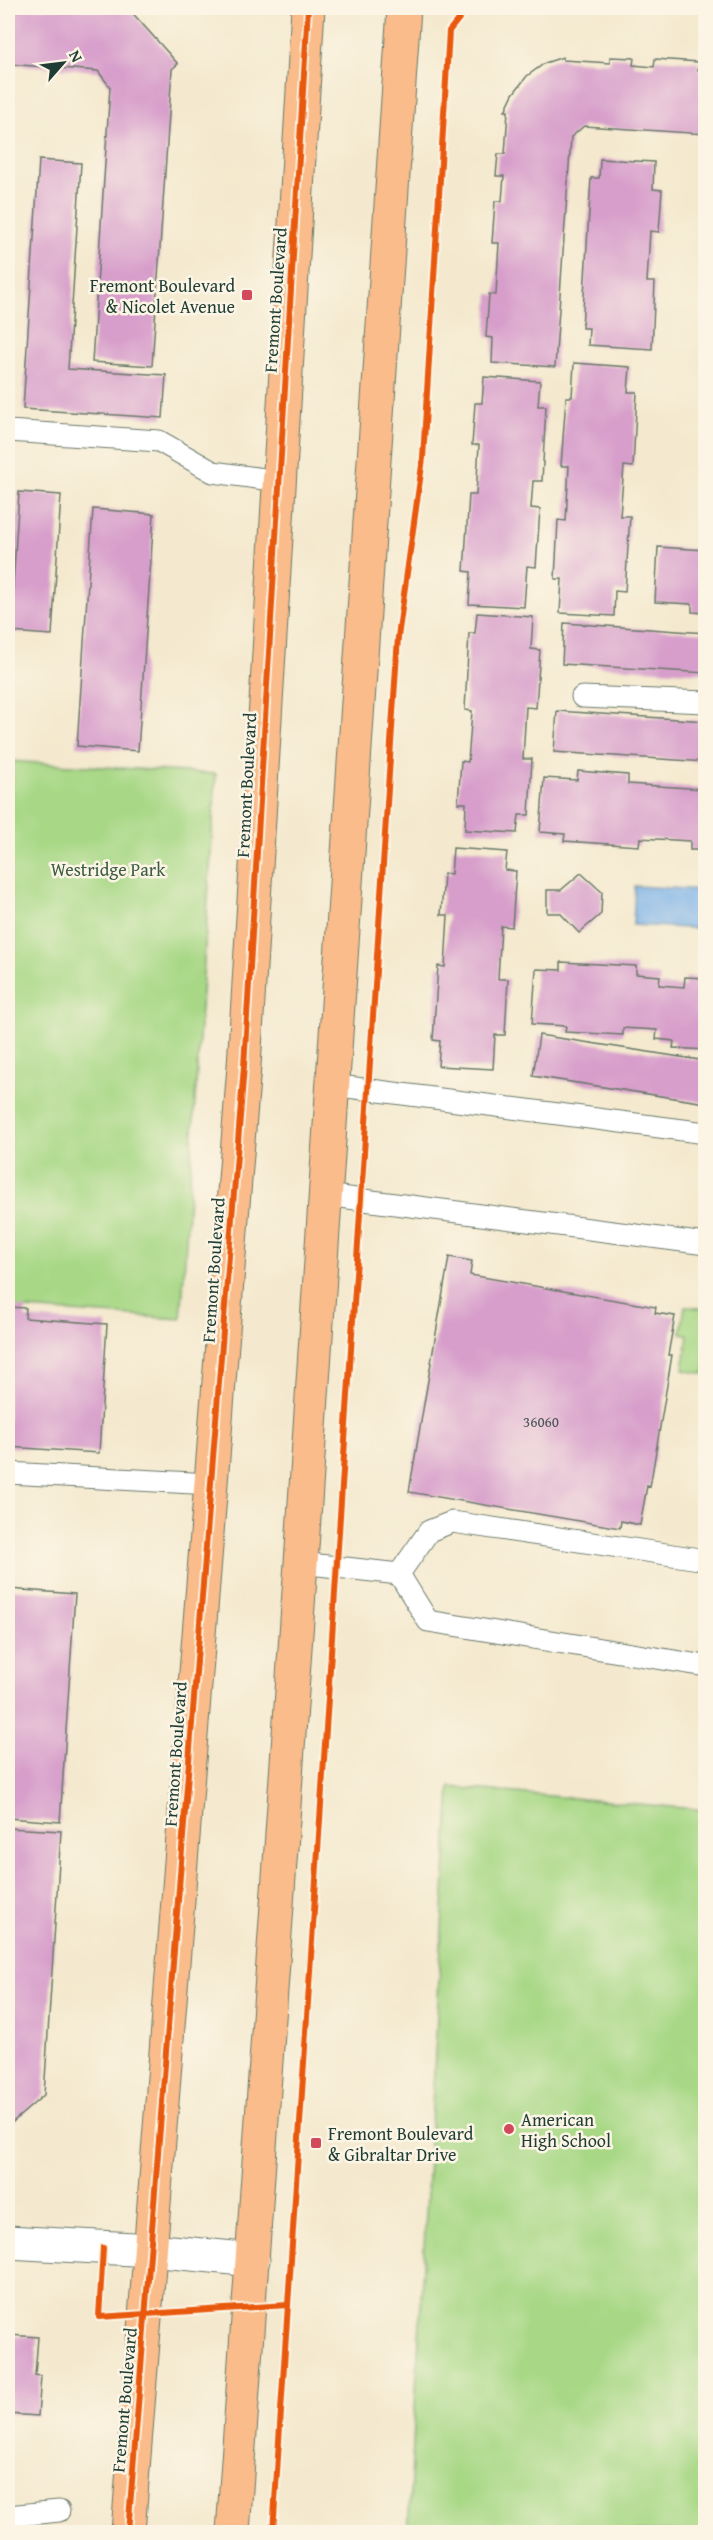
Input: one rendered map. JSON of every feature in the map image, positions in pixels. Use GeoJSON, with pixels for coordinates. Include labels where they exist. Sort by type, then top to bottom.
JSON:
{"type":"FeatureCollection","features":[{"type":"Feature","properties":{"kind":"main road","name":"Fremont Boulevard"},"geometry":{"type":"LineString","coordinates":[[128,2532],[244,1066],[308,8]]}},
{"type":"Feature","properties":{"kind":"main road"},"geometry":{"type":"LineString","coordinates":[[233,2532],[301,1563],[404,8]]}},
{"type":"Feature","properties":{"kind":"street"},"geometry":{"type":"LineString","coordinates":[[8,2242],[151,2250],[253,2260]]}},
{"type":"Feature","properties":{"kind":"lane"},"geometry":{"type":"LineString","coordinates":[[8,431],[159,441],[213,472],[279,481]]}},
{"type":"Feature","properties":{"kind":"lane"},"geometry":{"type":"LineString","coordinates":[[582,697],[705,702]]}},
{"type":"Feature","properties":{"kind":"lane"},"geometry":{"type":"LineString","coordinates":[[333,1085],[705,1133]]}},
{"type":"Feature","properties":{"kind":"lane"},"geometry":{"type":"LineString","coordinates":[[325,1195],[705,1244]]}},
{"type":"Feature","properties":{"kind":"lane"},"geometry":{"type":"LineString","coordinates":[[8,1473],[211,1484]]}},
{"type":"Feature","properties":{"kind":"lane"},"geometry":{"type":"LineString","coordinates":[[399,1574],[429,1531],[452,1522],[705,1560]]}},
{"type":"Feature","properties":{"kind":"lane"},"geometry":{"type":"LineString","coordinates":[[301,1563],[399,1574]]}},
{"type":"Feature","properties":{"kind":"lane"},"geometry":{"type":"LineString","coordinates":[[399,1574],[428,1621],[705,1666]]}},
{"type":"Feature","properties":{"kind":"lane"},"geometry":{"type":"LineString","coordinates":[[8,2516],[59,2511]]}},
{"type":"Feature","properties":{"kind":"green space","name":"Westridge Park"},"geometry":{"type":"Polygon","coordinates":[[[8,761],[216,774],[181,1319],[8,1308],[8,761]]]}},
{"type":"Feature","properties":{"kind":"green space"},"geometry":{"type":"Polygon","coordinates":[[[685,1306],[705,1309],[705,1374],[683,1370],[688,1335],[681,1333],[685,1306]]]}},
{"type":"Feature","properties":{"kind":"green space","name":"American High School"},"geometry":{"type":"Polygon","coordinates":[[[450,1787],[705,1810],[705,2532],[408,2532],[450,1787]]]}},
{"type":"Feature","properties":{"kind":"water"},"geometry":{"type":"Polygon","coordinates":[[[635,886],[705,890],[705,929],[633,925],[635,886]]]}},
{"type":"Feature","properties":{"kind":"building"},"geometry":{"type":"Polygon","coordinates":[[[8,8],[124,11],[128,8],[178,64],[172,69],[152,366],[92,362],[110,87],[98,71],[8,64],[8,8]]]}},
{"type":"Feature","properties":{"kind":"building"},"geometry":{"type":"Polygon","coordinates":[[[563,57],[563,60],[610,63],[610,57],[634,58],[633,65],[654,67],[655,59],[699,62],[698,70],[706,70],[706,134],[584,126],[571,137],[555,367],[492,363],[493,338],[486,337],[489,294],[496,295],[499,243],[492,243],[495,201],[502,201],[504,176],[496,176],[498,154],[505,154],[508,111],[505,111],[513,94],[527,76],[545,63],[563,57]]]}},
{"type":"Feature","properties":{"kind":"building"},"geometry":{"type":"Polygon","coordinates":[[[600,159],[654,162],[653,189],[662,190],[659,232],[650,231],[647,282],[655,282],[652,349],[588,345],[589,328],[582,328],[591,178],[599,178],[600,159]]]}},
{"type":"Feature","properties":{"kind":"building"},"geometry":{"type":"Polygon","coordinates":[[[39,160],[81,163],[68,369],[166,375],[163,418],[23,409],[39,160]]]}},
{"type":"Feature","properties":{"kind":"building"},"geometry":{"type":"Polygon","coordinates":[[[574,363],[630,367],[628,392],[637,392],[633,467],[624,466],[620,516],[630,516],[625,592],[615,591],[614,616],[560,613],[562,579],[555,579],[558,520],[566,521],[569,466],[561,466],[566,397],[572,397],[574,363]]]}},
{"type":"Feature","properties":{"kind":"building"},"geometry":{"type":"Polygon","coordinates":[[[484,377],[540,381],[538,406],[546,406],[542,481],[533,481],[531,508],[540,509],[536,567],[527,566],[524,607],[469,604],[471,572],[464,571],[469,495],[476,495],[479,445],[472,445],[475,403],[482,403],[484,377]]]}},
{"type":"Feature","properties":{"kind":"building"},"geometry":{"type":"Polygon","coordinates":[[[19,492],[61,495],[52,635],[10,632],[19,492]]]}},
{"type":"Feature","properties":{"kind":"building"},"geometry":{"type":"Polygon","coordinates":[[[93,509],[154,514],[138,751],[77,746],[93,509]]]}},
{"type":"Feature","properties":{"kind":"building"},"geometry":{"type":"Polygon","coordinates":[[[658,547],[706,550],[706,613],[692,612],[692,604],[655,602],[658,547]]]}},
{"type":"Feature","properties":{"kind":"building"},"geometry":{"type":"Polygon","coordinates":[[[477,613],[533,617],[531,649],[540,650],[536,708],[526,707],[523,759],[532,759],[529,815],[519,815],[517,833],[465,830],[466,803],[458,803],[461,761],[468,762],[472,711],[465,710],[469,633],[475,633],[477,613]]]}},
{"type":"Feature","properties":{"kind":"building"},"geometry":{"type":"Polygon","coordinates":[[[564,623],[706,633],[706,673],[562,664],[564,623]]]}},
{"type":"Feature","properties":{"kind":"building"},"geometry":{"type":"Polygon","coordinates":[[[557,711],[706,721],[706,762],[554,752],[557,711]]]}},
{"type":"Feature","properties":{"kind":"building"},"geometry":{"type":"Polygon","coordinates":[[[578,771],[628,775],[628,784],[703,789],[706,778],[706,850],[690,850],[690,841],[640,838],[639,846],[564,841],[565,834],[540,832],[544,778],[577,780],[578,771]]]}},
{"type":"Feature","properties":{"kind":"building"},"geometry":{"type":"Polygon","coordinates":[[[453,848],[507,852],[505,870],[516,871],[512,927],[501,926],[498,979],[508,979],[505,1035],[495,1035],[493,1069],[438,1066],[440,1041],[433,1040],[438,966],[445,967],[448,915],[441,915],[444,873],[451,874],[453,848]]]}},
{"type":"Feature","properties":{"kind":"building"},"geometry":{"type":"Polygon","coordinates":[[[581,873],[602,892],[601,914],[579,933],[560,913],[547,913],[547,890],[561,890],[581,873]]]}},
{"type":"Feature","properties":{"kind":"building"},"geometry":{"type":"Polygon","coordinates":[[[561,962],[636,966],[636,974],[660,976],[659,985],[684,987],[685,977],[706,978],[706,1050],[673,1048],[674,1041],[656,1039],[657,1030],[623,1028],[623,1035],[565,1032],[566,1026],[532,1024],[536,969],[561,970],[561,962]]]}},
{"type":"Feature","properties":{"kind":"building"},"geometry":{"type":"Polygon","coordinates":[[[539,1035],[706,1061],[706,1103],[533,1076],[539,1035]]]}},
{"type":"Feature","properties":{"kind":"building"},"geometry":{"type":"Polygon","coordinates":[[[449,1257],[472,1261],[470,1275],[656,1307],[655,1313],[675,1316],[668,1355],[672,1355],[650,1487],[647,1486],[640,1525],[621,1521],[620,1528],[409,1492],[449,1257]]]}},
{"type":"Feature","properties":{"kind":"building"},"geometry":{"type":"Polygon","coordinates":[[[8,1307],[26,1308],[25,1318],[107,1324],[99,1453],[8,1447],[8,1307]]]}},
{"type":"Feature","properties":{"kind":"building"},"geometry":{"type":"Polygon","coordinates":[[[9,1589],[75,1594],[60,1822],[8,1818],[9,1589]]]}},
{"type":"Feature","properties":{"kind":"building"},"geometry":{"type":"Polygon","coordinates":[[[8,1828],[61,1831],[44,2095],[8,2126],[8,1828]]]}},
{"type":"Feature","properties":{"kind":"building"},"geometry":{"type":"Polygon","coordinates":[[[8,2335],[38,2337],[35,2375],[41,2376],[38,2416],[8,2414],[8,2335]]]}},
{"type":"Feature","properties":{"kind":"cycle path"},"geometry":{"type":"LineString","coordinates":[[128,2532],[244,1066],[308,8]]}},
{"type":"Feature","properties":{"kind":"cycle path"},"geometry":{"type":"LineString","coordinates":[[273,2532],[398,637],[423,458],[449,31],[461,16],[461,8]]}},
{"type":"Feature","properties":{"kind":"cycle path"},"geometry":{"type":"LineString","coordinates":[[103,2248],[99,2317],[288,2305]]}},
{"type":"Feature","properties":{"kind":"place","name":"Fremont Boulevard & Nicolet Avenue"},"geometry":{"type":"Point","coordinates":[247,295]}},
{"type":"Feature","properties":{"kind":"place","name":"American High School"},"geometry":{"type":"Point","coordinates":[509,2129]}},
{"type":"Feature","properties":{"kind":"place","name":"Fremont Boulevard & Gibraltar Drive"},"geometry":{"type":"Point","coordinates":[316,2143]}}]}
